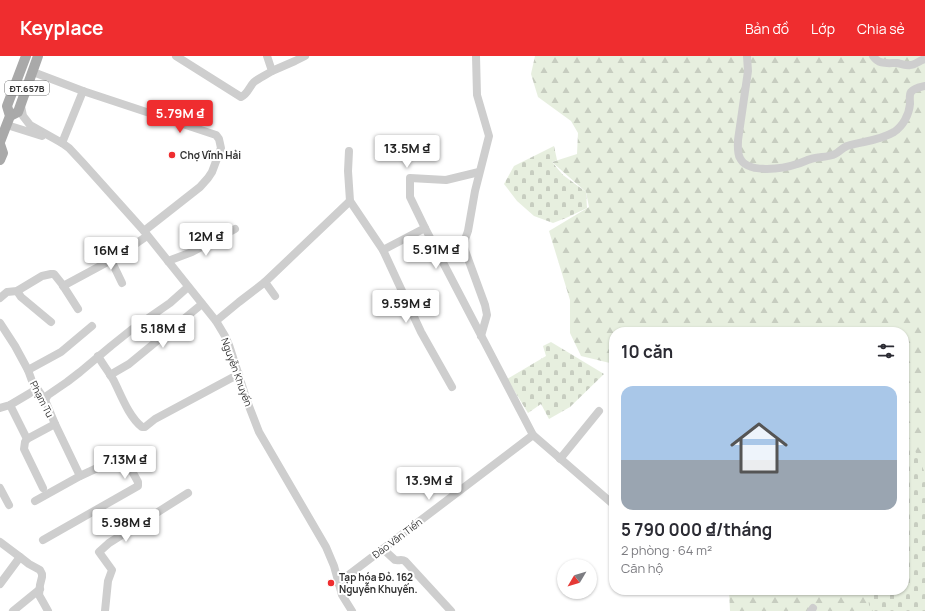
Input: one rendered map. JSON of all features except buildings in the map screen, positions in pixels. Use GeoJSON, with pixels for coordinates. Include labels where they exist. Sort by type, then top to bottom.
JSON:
{"type":"FeatureCollection","features":[{"type":"Feature","properties":{"kind":"main road","name":"ĐT.657B"},"geometry":{"type":"LineString","coordinates":[[8,120],[18,112],[38,56]]}},
{"type":"Feature","properties":{"kind":"main road","name":"ĐT.657B"},"geometry":{"type":"LineString","coordinates":[[0,160],[3,153],[0,143],[8,120],[7,106],[25,57]]}},
{"type":"Feature","properties":{"kind":"street"},"geometry":{"type":"LineString","coordinates":[[176,56],[243,97],[254,82],[272,71],[304,56]]}},
{"type":"Feature","properties":{"kind":"street"},"geometry":{"type":"LineString","coordinates":[[267,56],[272,71]]}},
{"type":"Feature","properties":{"kind":"street"},"geometry":{"type":"LineString","coordinates":[[476,56],[477,95],[489,136],[479,172],[468,231],[463,246],[485,305],[487,315],[481,336]]}},
{"type":"Feature","properties":{"kind":"street"},"geometry":{"type":"LineString","coordinates":[[747,56],[748,71],[738,152],[745,165],[751,168],[779,168],[798,164],[813,158],[835,154],[846,146],[876,140],[893,132],[902,124],[908,112],[910,106],[910,93],[925,86]]}},
{"type":"Feature","properties":{"kind":"street"},"geometry":{"type":"LineString","coordinates":[[873,56],[878,62],[881,63],[907,65],[912,65],[925,59]]}},
{"type":"Feature","properties":{"kind":"street"},"geometry":{"type":"LineString","coordinates":[[33,72],[83,91],[216,135],[219,139],[221,148],[212,172],[200,187],[111,260],[63,286]]}},
{"type":"Feature","properties":{"kind":"street"},"geometry":{"type":"LineString","coordinates":[[62,143],[83,91]]}},
{"type":"Feature","properties":{"kind":"street","name":"Nguyễn Khuyến"},"geometry":{"type":"LineString","coordinates":[[20,106],[23,116],[30,125],[69,148],[125,209],[216,322],[229,345],[247,402],[259,432],[326,547],[334,566],[342,595],[352,611]]}},
{"type":"Feature","properties":{"kind":"street","name":"Nguyễn Khuyến"},"geometry":{"type":"LineString","coordinates":[[8,120],[62,143]]}},
{"type":"Feature","properties":{"kind":"street"},"geometry":{"type":"LineString","coordinates":[[349,152],[348,171],[350,201],[383,250],[421,332],[452,387]]}},
{"type":"Feature","properties":{"kind":"street"},"geometry":{"type":"LineString","coordinates":[[479,172],[446,180],[410,178],[410,197],[533,435],[609,501]]}},
{"type":"Feature","properties":{"kind":"street"},"geometry":{"type":"LineString","coordinates":[[216,322],[265,282],[350,201]]}},
{"type":"Feature","properties":{"kind":"street"},"geometry":{"type":"LineString","coordinates":[[383,250],[425,228]]}},
{"type":"Feature","properties":{"kind":"street"},"geometry":{"type":"LineString","coordinates":[[168,261],[192,252],[235,229]]}},
{"type":"Feature","properties":{"kind":"street"},"geometry":{"type":"LineString","coordinates":[[111,260],[122,283]]}},
{"type":"Feature","properties":{"kind":"street"},"geometry":{"type":"LineString","coordinates":[[0,298],[7,292],[17,291],[42,276],[54,274],[78,309]]}},
{"type":"Feature","properties":{"kind":"street"},"geometry":{"type":"LineString","coordinates":[[265,282],[275,296]]}},
{"type":"Feature","properties":{"kind":"street"},"geometry":{"type":"LineString","coordinates":[[45,400],[98,356],[131,330],[170,303],[188,287]]}},
{"type":"Feature","properties":{"kind":"street"},"geometry":{"type":"LineString","coordinates":[[17,291],[21,297],[51,322]]}},
{"type":"Feature","properties":{"kind":"street"},"geometry":{"type":"LineString","coordinates":[[110,375],[129,364],[202,304]]}},
{"type":"Feature","properties":{"kind":"street","name":"Phạm Tu"},"geometry":{"type":"LineString","coordinates":[[0,323],[15,346],[28,370],[32,381],[45,400],[80,476]]}},
{"type":"Feature","properties":{"kind":"street"},"geometry":{"type":"LineString","coordinates":[[28,370],[61,352],[92,326]]}},
{"type":"Feature","properties":{"kind":"street"},"geometry":{"type":"LineString","coordinates":[[98,356],[133,417],[142,427],[145,427],[155,419],[239,374]]}},
{"type":"Feature","properties":{"kind":"street"},"geometry":{"type":"LineString","coordinates":[[0,408],[10,405],[38,389]]}},
{"type":"Feature","properties":{"kind":"street"},"geometry":{"type":"LineString","coordinates":[[10,405],[27,439]]}},
{"type":"Feature","properties":{"kind":"street"},"geometry":{"type":"LineString","coordinates":[[560,459],[600,411]]}},
{"type":"Feature","properties":{"kind":"street"},"geometry":{"type":"LineString","coordinates":[[43,488],[26,455],[24,449],[25,442],[27,439],[55,424]]}},
{"type":"Feature","properties":{"kind":"street","name":"Đào Văn Tiến"},"geometry":{"type":"LineString","coordinates":[[338,583],[533,435]]}},
{"type":"Feature","properties":{"kind":"street"},"geometry":{"type":"LineString","coordinates":[[35,501],[80,476],[121,456],[127,462],[138,482],[138,486],[43,540]]}},
{"type":"Feature","properties":{"kind":"street"},"geometry":{"type":"LineString","coordinates":[[0,488],[10,505]]}},
{"type":"Feature","properties":{"kind":"street"},"geometry":{"type":"LineString","coordinates":[[105,611],[108,581],[112,570],[99,552],[109,542],[188,493]]}},
{"type":"Feature","properties":{"kind":"street"},"geometry":{"type":"LineString","coordinates":[[0,542],[29,564],[40,570],[42,574],[40,595],[42,602],[48,611]]}},
{"type":"Feature","properties":{"kind":"street"},"geometry":{"type":"LineString","coordinates":[[383,549],[395,560],[405,561],[451,611]]}},
{"type":"Feature","properties":{"kind":"street"},"geometry":{"type":"LineString","coordinates":[[0,584],[20,556]]}},
{"type":"Feature","properties":{"kind":"street"},"geometry":{"type":"LineString","coordinates":[[13,611],[40,589]]}},
{"type":"Feature","properties":{"kind":"green space"},"geometry":{"type":"Polygon","coordinates":[[[535,56],[925,56],[925,611],[730,611],[729,595],[909,595],[909,327],[609,327],[609,363],[581,356],[570,333],[570,300],[549,231],[589,207],[586,192],[552,162],[577,154],[578,133],[571,121],[538,97],[531,74],[535,56]]]}},
{"type":"Feature","properties":{"kind":"green space"},"geometry":{"type":"Polygon","coordinates":[[[554,146],[557,160],[552,162],[563,175],[586,192],[587,208],[553,223],[534,216],[517,201],[504,184],[514,166],[554,146]]]}},
{"type":"Feature","properties":{"kind":"green space"},"geometry":{"type":"Polygon","coordinates":[[[551,342],[604,374],[570,407],[549,419],[541,404],[528,413],[507,379],[546,356],[543,346],[551,342]]]}},
{"type":"Feature","properties":{"kind":"green space"},"geometry":{"type":"Polygon","coordinates":[[[909,437],[925,473],[925,611],[873,611],[869,605],[868,595],[909,595],[909,437]]]}},
{"type":"Feature","properties":{"kind":"place","name":"Chợ Vĩnh Hải"},"geometry":{"type":"Point","coordinates":[172,155]}},
{"type":"Feature","properties":{"kind":"place","name":"Tạp hóa Đỏ. 162 Nguyễn Khuyến."},"geometry":{"type":"Point","coordinates":[331,583]}}]}
